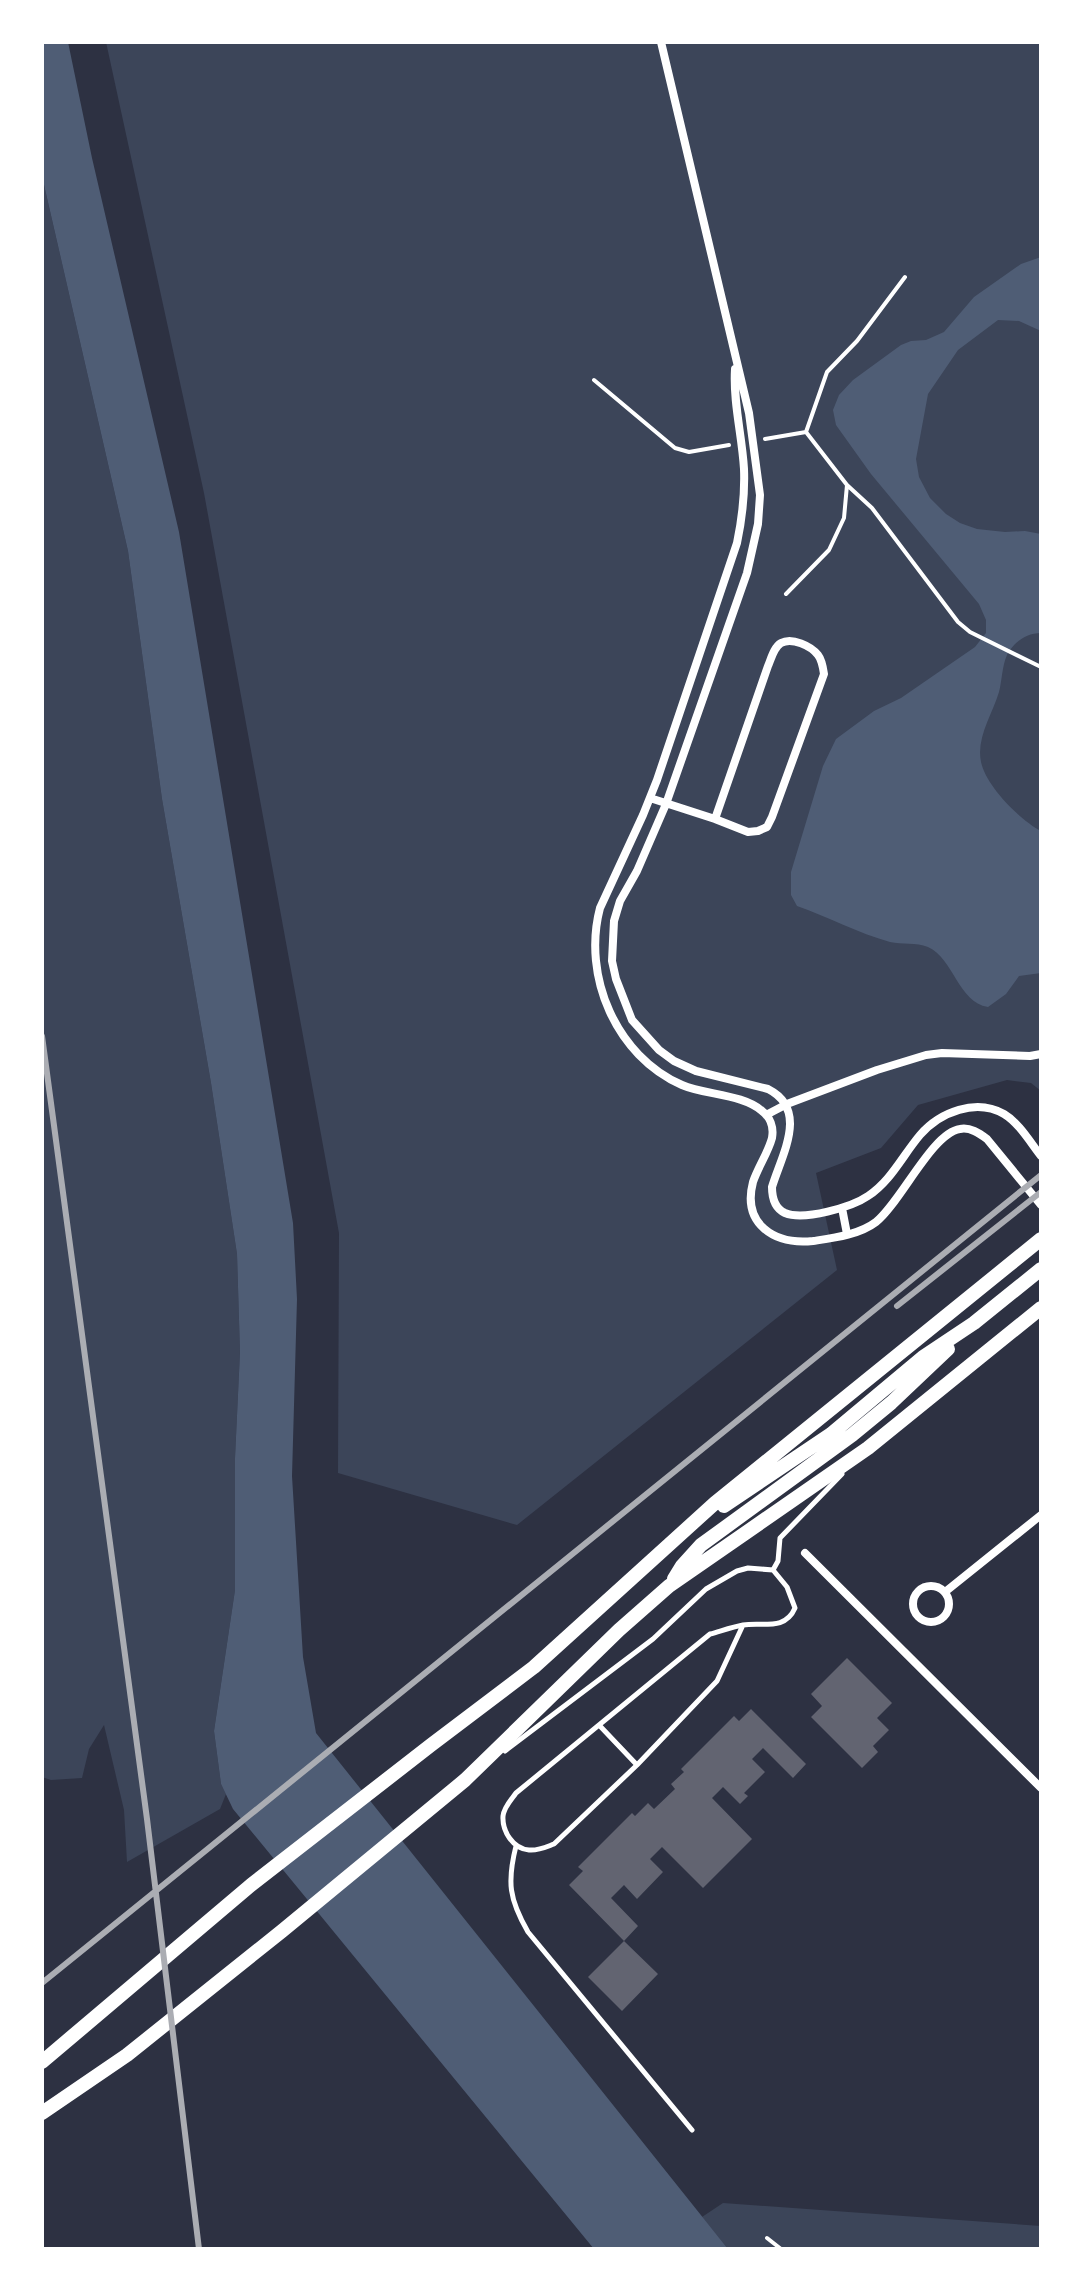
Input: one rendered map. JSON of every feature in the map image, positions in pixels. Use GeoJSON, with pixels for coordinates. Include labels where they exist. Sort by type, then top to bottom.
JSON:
{"type":"FeatureCollection","features":[{"type":"Feature","properties":{"kind":"main road"},"geometry":{"type":"LineString","coordinates":[[42,2062],[251,1885],[534,1667],[791,1440],[1041,1239]]}},
{"type":"Feature","properties":{"kind":"main road"},"geometry":{"type":"LineString","coordinates":[[669,1586],[701,1545],[862,1427],[974,1323],[1041,1269]]}},
{"type":"Feature","properties":{"kind":"main road"},"geometry":{"type":"LineString","coordinates":[[42,2113],[127,2055],[465,1780],[619,1630],[669,1586],[868,1448],[1041,1308]]}},
{"type":"Feature","properties":{"kind":"main road"},"geometry":{"type":"LineString","coordinates":[[669,1545],[831,1434],[923,1357],[974,1323]]}},
{"type":"Feature","properties":{"kind":"street"},"geometry":{"type":"LineString","coordinates":[[661,42],[749,413],[760,495],[758,524],[747,573],[666,804],[637,871],[620,901],[614,921],[612,961],[623,1001],[632,1020],[646,1037],[674,1061],[696,1071],[768,1089],[787,1104],[791,1118],[790,1132],[772,1187],[776,1207],[785,1213],[797,1215],[842,1208],[867,1197],[881,1186],[921,1134],[959,1109],[987,1108],[1005,1115],[1041,1156]]}},
{"type":"Feature","properties":{"kind":"street"},"geometry":{"type":"LineString","coordinates":[[736,360],[734,391],[744,469],[737,543],[650,798],[608,886],[595,924],[594,951],[601,988],[618,1028],[639,1056],[655,1069],[683,1086],[752,1104],[766,1115],[771,1123],[772,1138],[757,1170],[750,1196],[754,1216],[767,1232],[778,1238],[797,1242],[847,1234],[870,1226],[887,1212],[932,1149],[945,1136],[960,1129],[977,1132],[987,1139],[1041,1205]]}},
{"type":"Feature","properties":{"kind":"street"},"geometry":{"type":"LineString","coordinates":[[650,798],[748,832],[767,827],[824,674],[820,657],[814,651],[793,641],[777,646],[715,819]]}},
{"type":"Feature","properties":{"kind":"street"},"geometry":{"type":"LineString","coordinates":[[766,1115],[787,1104],[926,1055],[1041,1054]]}},
{"type":"Feature","properties":{"kind":"street"},"geometry":{"type":"LineString","coordinates":[[842,1208],[847,1234]]}},
{"type":"Feature","properties":{"kind":"street"},"geometry":{"type":"LineString","coordinates":[[945,1592],[1041,1515]]}},
{"type":"Feature","properties":{"kind":"street"},"geometry":{"type":"LineString","coordinates":[[805,1553],[1041,1788]]}},
{"type":"Feature","properties":{"kind":"street"},"geometry":{"type":"LineString","coordinates":[[928,1586],[945,1592],[950,1603],[944,1618],[933,1623],[918,1616],[913,1605],[917,1592],[928,1586]]}},
{"type":"Feature","properties":{"kind":"lane"},"geometry":{"type":"LineString","coordinates":[[773,1570],[778,1561],[780,1538],[868,1448]]}},
{"type":"Feature","properties":{"kind":"lane"},"geometry":{"type":"LineString","coordinates":[[465,1780],[653,1639],[706,1589],[737,1571],[748,1568],[773,1570],[787,1587],[795,1608],[792,1616],[777,1625],[743,1625],[710,1634],[516,1793],[508,1803],[503,1816],[506,1833],[516,1846],[526,1851],[540,1850],[554,1844],[637,1765],[717,1681],[743,1625]]}},
{"type":"Feature","properties":{"kind":"lane"},"geometry":{"type":"LineString","coordinates":[[599,1725],[637,1765]]}},
{"type":"Feature","properties":{"kind":"lane"},"geometry":{"type":"LineString","coordinates":[[516,1846],[510,1871],[511,1894],[528,1932],[692,2130]]}},
{"type":"Feature","properties":{"kind":"path"},"geometry":{"type":"LineString","coordinates":[[806,432],[827,372],[857,341],[905,277]]}},
{"type":"Feature","properties":{"kind":"path"},"geometry":{"type":"LineString","coordinates":[[594,380],[675,448],[689,452],[741,443]]}},
{"type":"Feature","properties":{"kind":"path"},"geometry":{"type":"LineString","coordinates":[[753,441],[806,432]]}},
{"type":"Feature","properties":{"kind":"path"},"geometry":{"type":"LineString","coordinates":[[806,432],[847,485],[872,508],[958,622],[1041,667]]}},
{"type":"Feature","properties":{"kind":"path"},"geometry":{"type":"LineString","coordinates":[[786,594],[829,550],[844,518],[847,485]]}},
{"type":"Feature","properties":{"kind":"path"},"geometry":{"type":"LineString","coordinates":[[767,2238],[781,2249]]}},
{"type":"Feature","properties":{"kind":"shaded area"},"geometry":{"type":"Polygon","coordinates":[[[42,42],[68,42],[179,532],[293,1223],[297,1299],[292,1476],[303,1657],[316,1733],[728,2249],[594,2249],[233,1809],[221,1784],[214,1731],[235,1590],[235,1458],[240,1352],[237,1254],[162,799],[128,551],[42,176],[42,42]]]}},
{"type":"Feature","properties":{"kind":"shaded area"},"geometry":{"type":"Polygon","coordinates":[[[106,42],[1041,42],[1041,1091],[1031,1083],[1007,1080],[918,1105],[881,1148],[816,1173],[837,1270],[517,1525],[338,1473],[339,1233],[204,493],[106,42]]]}},
{"type":"Feature","properties":{"kind":"shaded area"},"geometry":{"type":"Polygon","coordinates":[[[42,176],[128,551],[162,799],[237,1254],[240,1352],[235,1458],[235,1590],[214,1731],[221,1784],[226,1794],[220,1809],[127,1862],[124,1810],[104,1725],[89,1749],[82,1778],[51,1780],[42,1777],[42,176]]]}},
{"type":"Feature","properties":{"kind":"shaded area"},"geometry":{"type":"Polygon","coordinates":[[[1041,257],[1041,331],[1019,321],[998,320],[958,350],[928,394],[916,459],[919,477],[930,498],[960,523],[977,529],[1041,534],[1041,633],[1021,639],[1007,655],[980,753],[984,771],[997,791],[1014,811],[1041,831],[1041,973],[1019,976],[1006,994],[988,1007],[970,997],[944,961],[928,947],[878,938],[797,906],[791,895],[791,872],[823,766],[836,739],[975,647],[986,633],[986,620],[979,604],[871,474],[836,425],[833,410],[839,395],[853,380],[901,345],[926,340],[944,332],[974,297],[1021,264],[1041,257]]]}},
{"type":"Feature","properties":{"kind":"shaded area"},"geometry":{"type":"Polygon","coordinates":[[[723,2203],[1041,2226],[1041,2249],[728,2249],[702,2217],[723,2203]]]}},
{"type":"Feature","properties":{"kind":"building"},"geometry":{"type":"Polygon","coordinates":[[[847,1658],[892,1703],[877,1718],[889,1730],[873,1746],[878,1752],[862,1768],[811,1717],[822,1706],[811,1694],[847,1658]]]}},
{"type":"Feature","properties":{"kind":"building"},"geometry":{"type":"Polygon","coordinates":[[[751,1709],[806,1764],[793,1778],[763,1748],[752,1759],[765,1772],[744,1793],[748,1796],[740,1804],[723,1787],[712,1798],[752,1839],[703,1888],[662,1847],[650,1859],[663,1872],[637,1899],[624,1885],[611,1898],[638,1926],[624,1941],[569,1885],[583,1871],[578,1867],[632,1813],[635,1816],[648,1803],[654,1809],[675,1789],[671,1784],[684,1772],[681,1769],[734,1716],[739,1721],[751,1709]]]}},
{"type":"Feature","properties":{"kind":"building"},"geometry":{"type":"Polygon","coordinates":[[[624,1941],[658,1974],[622,2011],[588,1977],[624,1941]]]}},
{"type":"Feature","properties":{"kind":"railway"},"geometry":{"type":"LineString","coordinates":[[42,1036],[147,1819],[199,2249]]}},
{"type":"Feature","properties":{"kind":"railway"},"geometry":{"type":"LineString","coordinates":[[42,1983],[1041,1175]]}},
{"type":"Feature","properties":{"kind":"railway"},"geometry":{"type":"LineString","coordinates":[[897,1306],[1041,1192]]}}]}
